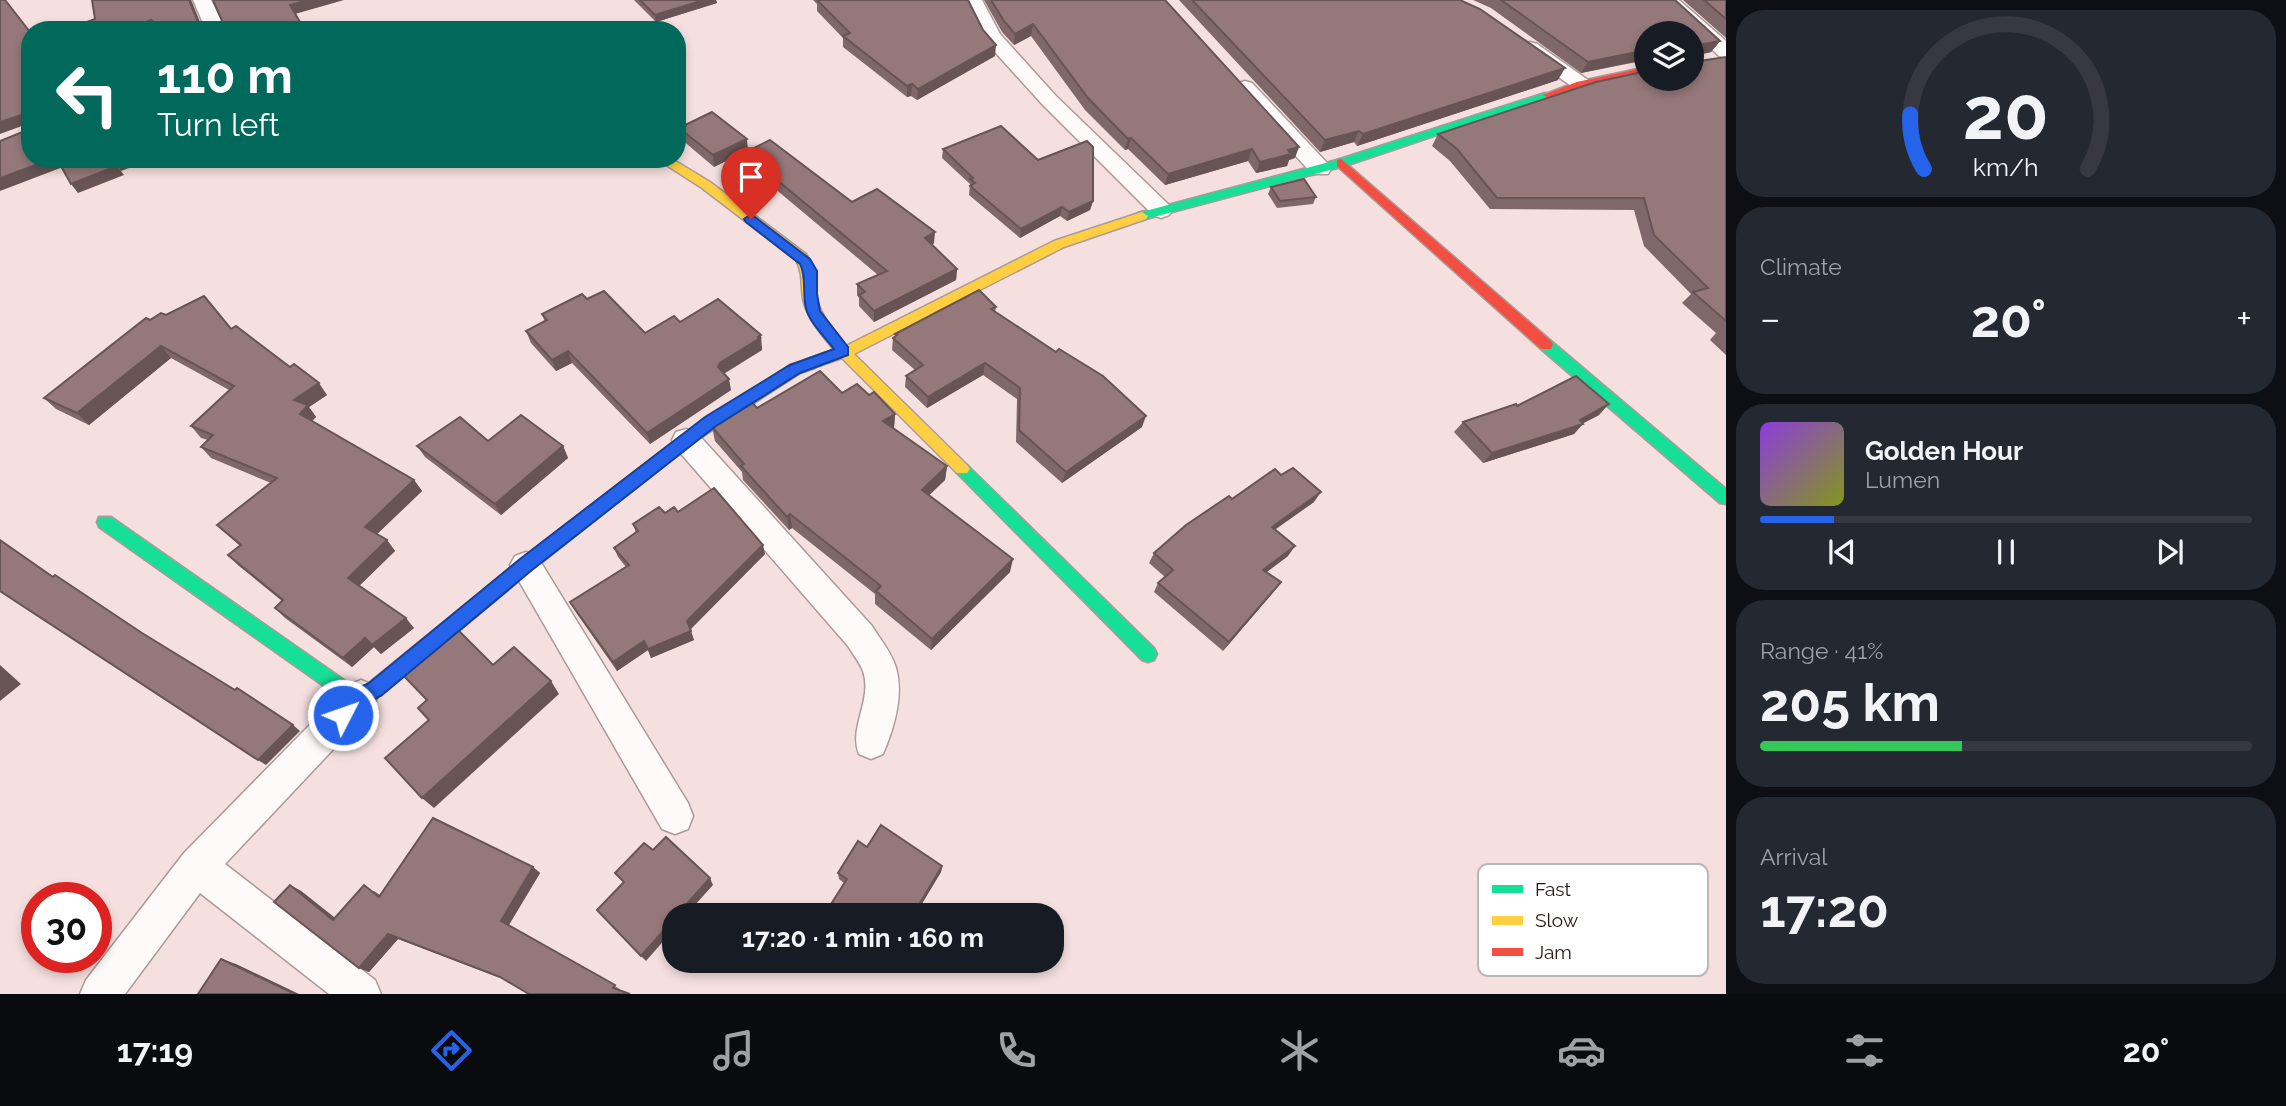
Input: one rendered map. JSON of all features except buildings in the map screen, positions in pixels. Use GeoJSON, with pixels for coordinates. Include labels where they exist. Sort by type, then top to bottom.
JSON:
{"type":"FeatureCollection","features":[{"type":"Feature","properties":{"kind":"street"},"geometry":{"type":"LineString","coordinates":[[202,0],[212,21]]}},
{"type":"Feature","properties":{"kind":"street"},"geometry":{"type":"LineString","coordinates":[[973,0],[991,36],[1049,100],[1161,211]]}},
{"type":"Feature","properties":{"kind":"street"},"geometry":{"type":"LineString","coordinates":[[1668,0],[1726,52]]}},
{"type":"Feature","properties":{"kind":"street"},"geometry":{"type":"LineString","coordinates":[[1514,36],[1581,84]]}},
{"type":"Feature","properties":{"kind":"street"},"geometry":{"type":"LineString","coordinates":[[1704,62],[1726,59]]}},
{"type":"Feature","properties":{"kind":"street"},"geometry":{"type":"LineString","coordinates":[[1229,70],[1321,169]]}},
{"type":"Feature","properties":{"kind":"street"},"geometry":{"type":"LineString","coordinates":[[100,994],[197,866],[362,696],[375,689],[526,565],[686,440],[795,369],[863,345],[1059,244],[1161,211],[1341,163],[1581,84],[1634,73]]}},
{"type":"Feature","properties":{"kind":"street"},"geometry":{"type":"LineString","coordinates":[[1341,163],[1539,339],[1726,498]]}},
{"type":"Feature","properties":{"kind":"street"},"geometry":{"type":"LineString","coordinates":[[678,168],[706,185],[801,257],[810,271],[813,312],[843,351],[1148,654]]}},
{"type":"Feature","properties":{"kind":"street"},"geometry":{"type":"LineString","coordinates":[[686,440],[860,636],[880,669],[882,703],[871,742]]}},
{"type":"Feature","properties":{"kind":"street"},"geometry":{"type":"LineString","coordinates":[[105,522],[351,695],[362,696]]}},
{"type":"Feature","properties":{"kind":"street"},"geometry":{"type":"LineString","coordinates":[[526,565],[675,817]]}},
{"type":"Feature","properties":{"kind":"street"},"geometry":{"type":"LineString","coordinates":[[197,866],[361,994]]}},
{"type":"Feature","properties":{"kind":"traffic: fast"},"geometry":{"type":"LineString","coordinates":[[1142,216],[1341,163],[1549,95]]}},
{"type":"Feature","properties":{"kind":"traffic: fast"},"geometry":{"type":"LineString","coordinates":[[1546,345],[1726,498]]}},
{"type":"Feature","properties":{"kind":"traffic: fast"},"geometry":{"type":"LineString","coordinates":[[105,522],[351,695],[361,696],[375,689],[526,565],[686,440],[795,369],[810,364]]}},
{"type":"Feature","properties":{"kind":"traffic: fast"},"geometry":{"type":"LineString","coordinates":[[962,469],[1148,654]]}},
{"type":"Feature","properties":{"kind":"traffic: slow"},"geometry":{"type":"LineString","coordinates":[[678,168],[706,185],[801,257],[808,270],[811,303],[823,326],[843,351],[962,469]]}},
{"type":"Feature","properties":{"kind":"traffic: slow"},"geometry":{"type":"LineString","coordinates":[[810,364],[863,345],[1059,244],[1142,216]]}},
{"type":"Feature","properties":{"kind":"traffic: jam"},"geometry":{"type":"LineString","coordinates":[[1549,95],[1581,84],[1634,73]]}},
{"type":"Feature","properties":{"kind":"traffic: jam"},"geometry":{"type":"LineString","coordinates":[[1341,163],[1546,345]]}},
{"type":"Feature","properties":{"kind":"route"},"geometry":{"type":"LineString","coordinates":[[343,715],[362,696],[375,689],[526,565],[711,422],[795,369],[843,351],[813,312],[810,271],[806,262],[751,219]]}}]}
